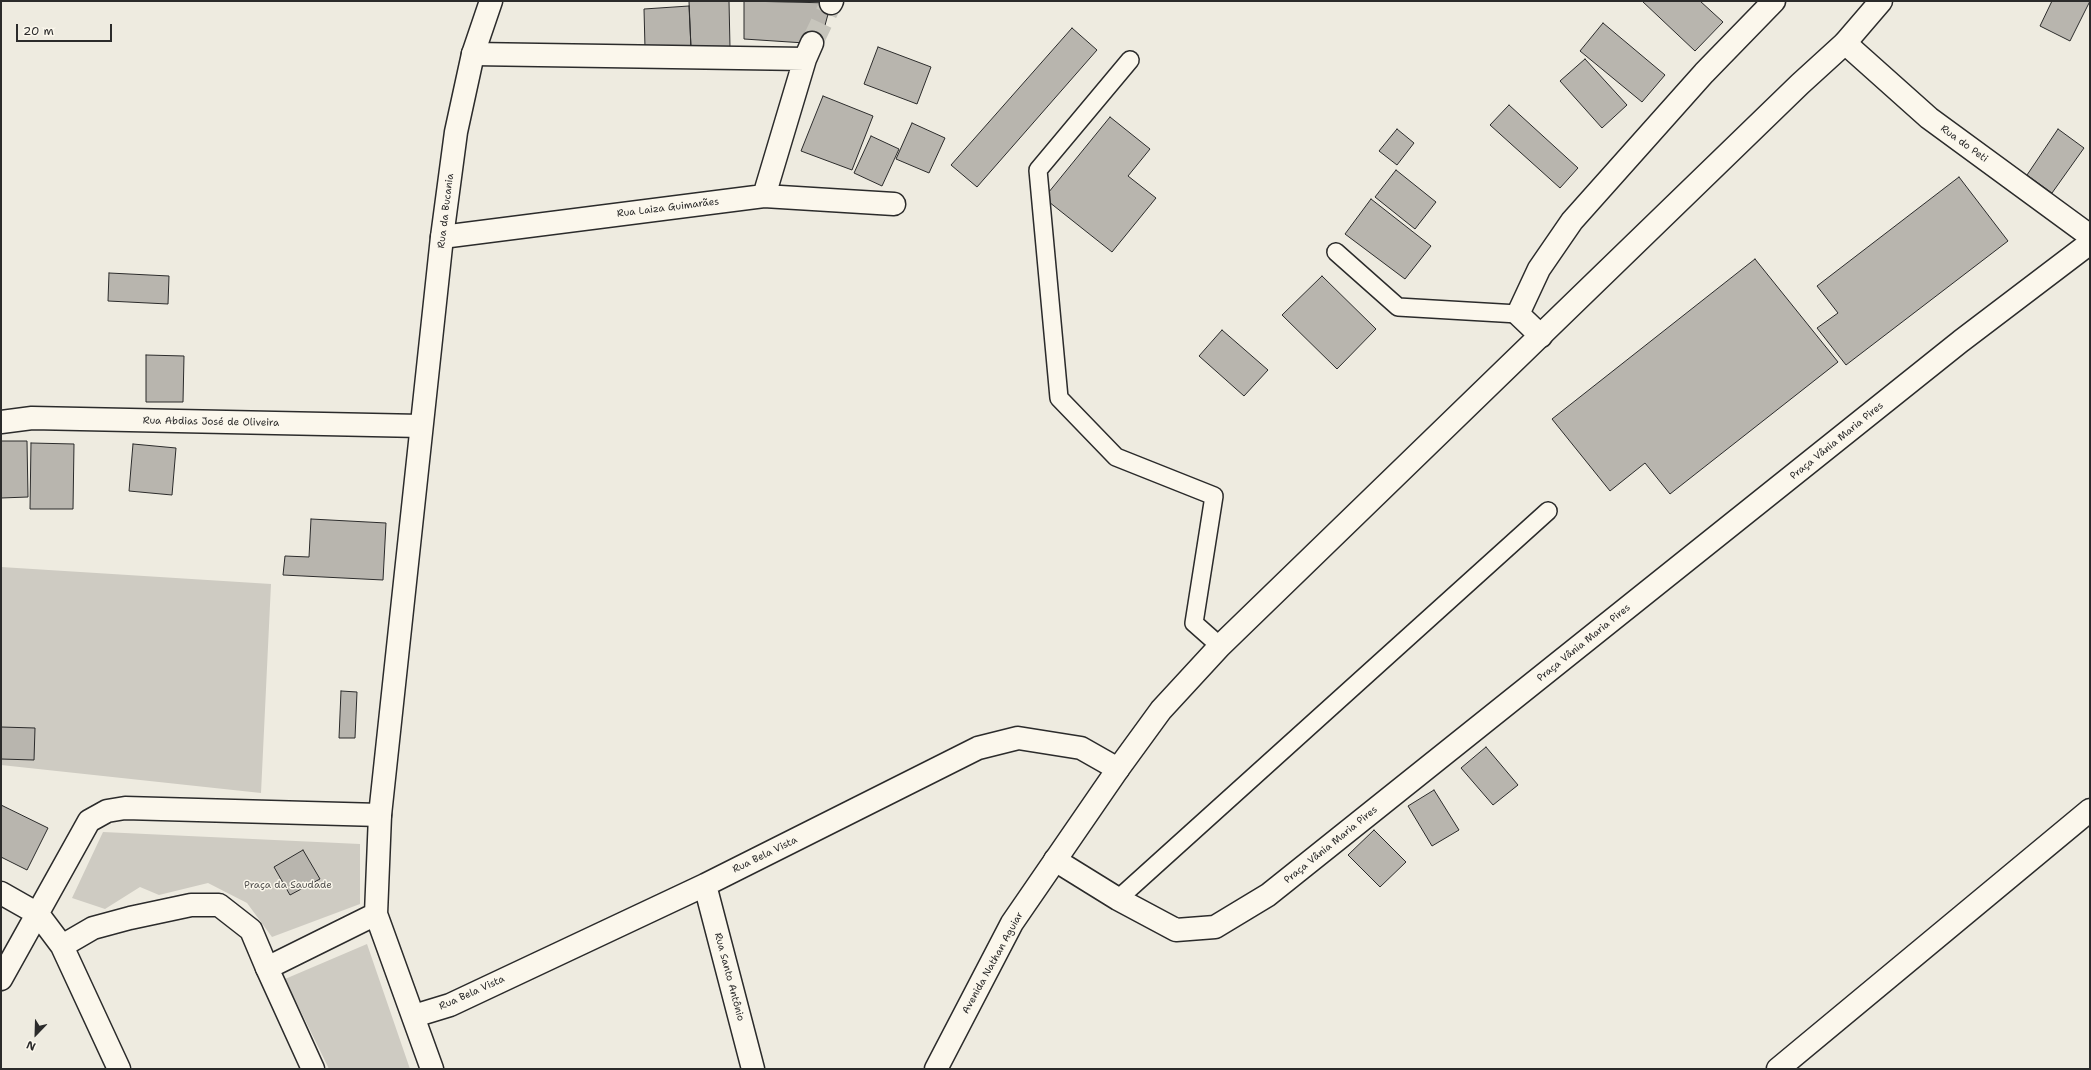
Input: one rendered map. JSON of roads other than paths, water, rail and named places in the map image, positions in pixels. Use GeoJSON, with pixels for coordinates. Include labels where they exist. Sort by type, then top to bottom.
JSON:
{"type":"FeatureCollection","features":[{"type":"Feature","properties":{"kind":"street","name":"Rua da Bucania"},"geometry":{"type":"LineString","coordinates":[[380,816],[442,237],[456,132],[473,54],[491,1]]}},
{"type":"Feature","properties":{"kind":"street"},"geometry":{"type":"LineString","coordinates":[[1541,336],[1518,314],[1539,269],[1572,221],[1704,73],[1774,1]]}},
{"type":"Feature","properties":{"kind":"street","name":"Avenida Nathan Aguiar"},"geometry":{"type":"LineString","coordinates":[[936,1069],[1012,923],[1118,769],[1161,710],[1220,646],[1800,84],[1845,43],[1882,1]]}},
{"type":"Feature","properties":{"kind":"street","name":"Rua do Peti"},"geometry":{"type":"LineString","coordinates":[[1845,43],[1930,118],[2090,236]]}},
{"type":"Feature","properties":{"kind":"street"},"geometry":{"type":"LineString","coordinates":[[473,54],[809,51],[764,196]]}},
{"type":"Feature","properties":{"kind":"street","name":"Rua Laiza Guimarães"},"geometry":{"type":"LineString","coordinates":[[442,237],[764,196],[894,204]]}},
{"type":"Feature","properties":{"kind":"street","name":"Praça Vânia Maria Pires"},"geometry":{"type":"LineString","coordinates":[[1055,860],[1118,899],[1176,930],[1215,928],[1268,895],[1961,341],[2090,243]]}},
{"type":"Feature","properties":{"kind":"street","name":"Rua Abdias José de Oliveira"},"geometry":{"type":"LineString","coordinates":[[1,422],[32,418],[421,426]]}},
{"type":"Feature","properties":{"kind":"street","name":"Rua Bela Vista"},"geometry":{"type":"LineString","coordinates":[[414,1016],[450,1005],[705,885],[978,748],[1018,738],[1081,748],[1118,769]]}},
{"type":"Feature","properties":{"kind":"street"},"geometry":{"type":"LineString","coordinates":[[1,979],[89,821],[107,811],[125,808],[380,816],[376,914],[432,1069]]}},
{"type":"Feature","properties":{"kind":"street"},"geometry":{"type":"LineString","coordinates":[[1778,1069],[2090,810]]}},
{"type":"Feature","properties":{"kind":"street","name":"Rua Santo Antônio"},"geometry":{"type":"LineString","coordinates":[[705,885],[753,1069]]}},
{"type":"Feature","properties":{"kind":"street"},"geometry":{"type":"LineString","coordinates":[[1,893],[38,914],[62,946],[119,1069]]}},
{"type":"Feature","properties":{"kind":"street"},"geometry":{"type":"LineString","coordinates":[[62,946],[93,928],[130,918],[191,905],[219,905],[252,930],[267,968],[313,1069]]}},
{"type":"Feature","properties":{"kind":"street"},"geometry":{"type":"LineString","coordinates":[[267,968],[376,914]]}},
{"type":"Feature","properties":{"kind":"lane"},"geometry":{"type":"LineString","coordinates":[[1130,60],[1038,170],[1059,398],[1116,456],[1214,496],[1194,623],[1220,646]]}},
{"type":"Feature","properties":{"kind":"lane"},"geometry":{"type":"LineString","coordinates":[[1336,252],[1398,307],[1518,314]]}},
{"type":"Feature","properties":{"kind":"lane"},"geometry":{"type":"LineString","coordinates":[[1118,899],[1548,511]]}},
{"type":"Feature","properties":{"kind":"tunnel"},"geometry":{"type":"LineString","coordinates":[[812,43],[831,3]]}},
{"type":"Feature","properties":{"kind":"park label","name":"Praça da Saudade"},"geometry":{"type":"Point","coordinates":[288,885]}}]}
